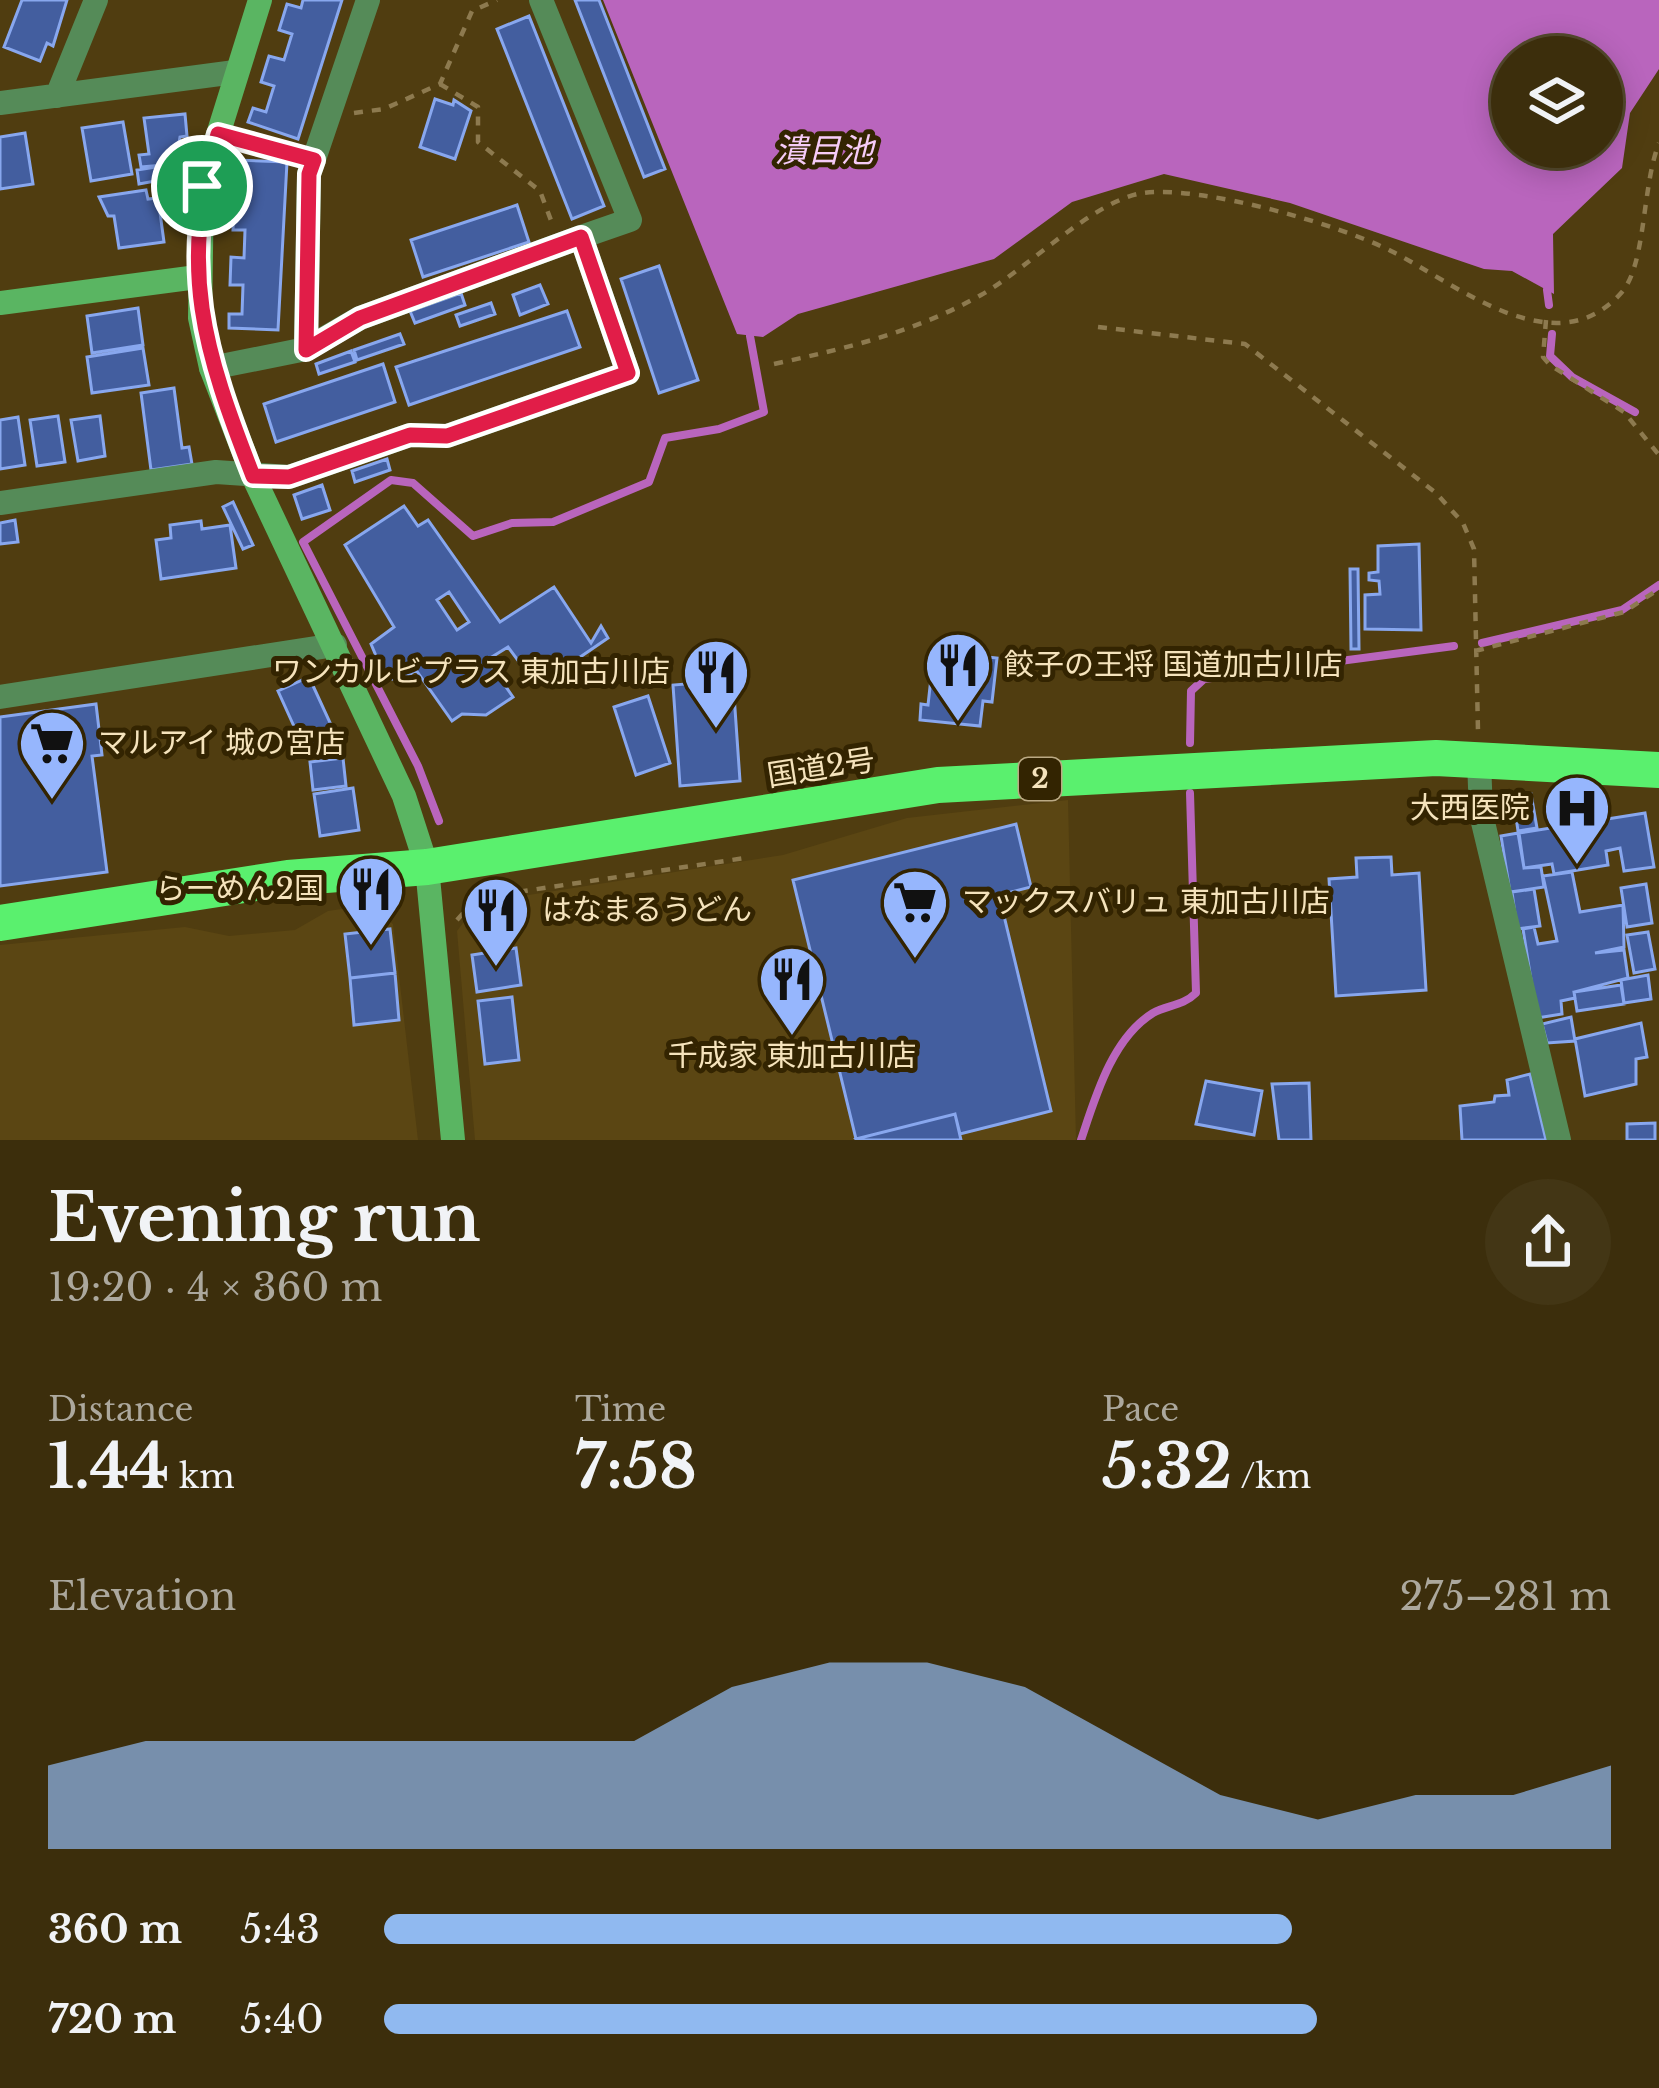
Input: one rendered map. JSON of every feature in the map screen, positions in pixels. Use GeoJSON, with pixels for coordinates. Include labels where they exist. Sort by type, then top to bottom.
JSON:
{"type":"FeatureCollection","features":[{"type":"Feature","properties":{"kind":"highway","name":"国道2号"},"geometry":{"type":"LineString","coordinates":[[0,923],[288,878],[427,867],[938,785],[1264,765],[1480,760],[1659,770]]}},
{"type":"Feature","properties":{"kind":"street"},"geometry":{"type":"LineString","coordinates":[[57,97],[96,0]]}},
{"type":"Feature","properties":{"kind":"street"},"geometry":{"type":"LineString","coordinates":[[260,0],[202,186],[197,277],[211,368],[253,476],[404,796],[427,867],[453,1140]]}},
{"type":"Feature","properties":{"kind":"street"},"geometry":{"type":"LineString","coordinates":[[306,350],[309,174],[368,0]]}},
{"type":"Feature","properties":{"kind":"street"},"geometry":{"type":"LineString","coordinates":[[211,368],[306,350],[360,318],[630,220],[541,0]]}},
{"type":"Feature","properties":{"kind":"street"},"geometry":{"type":"LineString","coordinates":[[0,103],[236,72]]}},
{"type":"Feature","properties":{"kind":"street"},"geometry":{"type":"LineString","coordinates":[[0,503],[216,472],[289,477],[410,435],[447,436],[628,373],[571,241]]}},
{"type":"Feature","properties":{"kind":"street"},"geometry":{"type":"LineString","coordinates":[[0,303],[197,277]]}},
{"type":"Feature","properties":{"kind":"street"},"geometry":{"type":"LineString","coordinates":[[0,698],[335,645]]}},
{"type":"Feature","properties":{"kind":"street"},"geometry":{"type":"LineString","coordinates":[[1480,760],[1481,814],[1559,1140]]}},
{"type":"Feature","properties":{"kind":"path"},"geometry":{"type":"LineString","coordinates":[[328,116],[384,109],[440,84],[472,11],[496,0]]}},
{"type":"Feature","properties":{"kind":"path"},"geometry":{"type":"LineString","coordinates":[[440,84],[478,106],[478,142],[540,191],[571,241]]}},
{"type":"Feature","properties":{"kind":"path"},"geometry":{"type":"LineString","coordinates":[[218,134],[314,160]]}},
{"type":"Feature","properties":{"kind":"path"},"geometry":{"type":"LineString","coordinates":[[775,364],[871,344],[934,320],[1026,268],[1121,199],[1144,193],[1262,208],[1348,234],[1391,251],[1466,298],[1507,315],[1546,320],[1583,317],[1620,295],[1634,273],[1643,192],[1659,143]]}},
{"type":"Feature","properties":{"kind":"path"},"geometry":{"type":"LineString","coordinates":[[1546,320],[1543,358],[1624,412],[1659,454]]}},
{"type":"Feature","properties":{"kind":"path"},"geometry":{"type":"LineString","coordinates":[[1098,327],[1245,344],[1436,493],[1463,523],[1474,549],[1479,592],[1475,651],[1480,760]]}},
{"type":"Feature","properties":{"kind":"path"},"geometry":{"type":"LineString","coordinates":[[1475,651],[1624,612],[1659,590]]}},
{"type":"Feature","properties":{"kind":"path"},"geometry":{"type":"LineString","coordinates":[[454,925],[477,898],[745,858]]}},
{"type":"Feature","properties":{"kind":"shaded area"},"geometry":{"type":"Polygon","coordinates":[[[1068,800],[1076,1140],[475,1140],[457,931],[478,903],[783,855],[907,818],[1068,800]]]}},
{"type":"Feature","properties":{"kind":"shaded area"},"geometry":{"type":"Polygon","coordinates":[[[369,905],[393,924],[418,1140],[0,1140],[0,945],[185,927],[229,936],[295,930],[328,911],[369,905]]]}},
{"type":"Feature","properties":{"kind":"water","name":"潰目池"},"geometry":{"type":"Polygon","coordinates":[[[603,0],[1659,0],[1659,69],[1630,113],[1623,161],[1623,36],[1491,36],[1491,168],[1622,168],[1553,234],[1554,294],[1512,271],[1484,269],[1290,203],[1164,174],[1072,202],[994,259],[798,314],[763,337],[737,334],[603,0]]]}},
{"type":"Feature","properties":{"kind":"building"},"geometry":{"type":"Polygon","coordinates":[[[22,0],[67,0],[53,46],[47,43],[40,61],[4,47],[22,0]]]}},
{"type":"Feature","properties":{"kind":"building"},"geometry":{"type":"Polygon","coordinates":[[[303,0],[342,0],[298,139],[248,122],[253,108],[266,112],[274,86],[261,82],[269,56],[284,60],[292,34],[279,30],[287,4],[301,8],[303,0]]]}},
{"type":"Feature","properties":{"kind":"building"},"geometry":{"type":"Polygon","coordinates":[[[575,0],[599,0],[665,169],[644,177],[575,0]]]}},
{"type":"Feature","properties":{"kind":"building"},"geometry":{"type":"Polygon","coordinates":[[[529,16],[604,206],[572,219],[497,29],[529,16]]]}},
{"type":"Feature","properties":{"kind":"building"},"geometry":{"type":"Polygon","coordinates":[[[435,99],[453,105],[454,100],[471,111],[455,159],[420,147],[435,99]]]}},
{"type":"Feature","properties":{"kind":"building"},"geometry":{"type":"Polygon","coordinates":[[[185,114],[187,136],[180,137],[175,164],[141,167],[139,155],[149,154],[144,118],[185,114]]]}},
{"type":"Feature","properties":{"kind":"building"},"geometry":{"type":"Polygon","coordinates":[[[123,122],[132,174],[91,181],[82,128],[123,122]]]}},
{"type":"Feature","properties":{"kind":"building"},"geometry":{"type":"Polygon","coordinates":[[[25,133],[33,184],[0,189],[0,137],[25,133]]]}},
{"type":"Feature","properties":{"kind":"building"},"geometry":{"type":"Polygon","coordinates":[[[236,160],[287,162],[278,330],[229,328],[229,314],[242,314],[243,285],[230,285],[231,257],[244,258],[245,230],[233,230],[234,204],[246,205],[247,175],[235,174],[236,160]]]}},
{"type":"Feature","properties":{"kind":"building"},"geometry":{"type":"Polygon","coordinates":[[[175,164],[177,177],[139,184],[137,170],[175,164]]]}},
{"type":"Feature","properties":{"kind":"building"},"geometry":{"type":"Polygon","coordinates":[[[146,190],[148,199],[158,198],[164,242],[119,248],[114,216],[108,216],[99,197],[146,190]]]}},
{"type":"Feature","properties":{"kind":"building"},"geometry":{"type":"Polygon","coordinates":[[[517,205],[529,242],[423,277],[411,240],[517,205]]]}},
{"type":"Feature","properties":{"kind":"building"},"geometry":{"type":"Polygon","coordinates":[[[659,266],[698,380],[659,393],[621,279],[659,266]]]}},
{"type":"Feature","properties":{"kind":"building"},"geometry":{"type":"Polygon","coordinates":[[[540,285],[548,304],[520,315],[513,295],[540,285]]]}},
{"type":"Feature","properties":{"kind":"building"},"geometry":{"type":"Polygon","coordinates":[[[461,293],[465,305],[415,323],[410,311],[461,293]]]}},
{"type":"Feature","properties":{"kind":"building"},"geometry":{"type":"Polygon","coordinates":[[[491,303],[495,314],[460,326],[456,315],[491,303]]]}},
{"type":"Feature","properties":{"kind":"building"},"geometry":{"type":"Polygon","coordinates":[[[138,308],[143,345],[92,353],[87,316],[138,308]]]}},
{"type":"Feature","properties":{"kind":"building"},"geometry":{"type":"Polygon","coordinates":[[[567,311],[580,347],[409,405],[396,367],[567,311]]]}},
{"type":"Feature","properties":{"kind":"building"},"geometry":{"type":"Polygon","coordinates":[[[400,334],[404,344],[357,360],[354,350],[400,334]]]}},
{"type":"Feature","properties":{"kind":"building"},"geometry":{"type":"Polygon","coordinates":[[[143,348],[149,385],[92,393],[87,357],[143,348]]]}},
{"type":"Feature","properties":{"kind":"building"},"geometry":{"type":"Polygon","coordinates":[[[351,351],[355,362],[319,374],[316,364],[351,351]]]}},
{"type":"Feature","properties":{"kind":"building"},"geometry":{"type":"Polygon","coordinates":[[[383,364],[395,402],[276,442],[264,404],[383,364]]]}},
{"type":"Feature","properties":{"kind":"building"},"geometry":{"type":"Polygon","coordinates":[[[174,388],[182,448],[189,447],[192,464],[151,470],[141,393],[174,388]]]}},
{"type":"Feature","properties":{"kind":"building"},"geometry":{"type":"Polygon","coordinates":[[[58,416],[65,462],[37,466],[30,420],[58,416]]]}},
{"type":"Feature","properties":{"kind":"building"},"geometry":{"type":"Polygon","coordinates":[[[100,416],[105,456],[78,461],[71,420],[100,416]]]}},
{"type":"Feature","properties":{"kind":"building"},"geometry":{"type":"Polygon","coordinates":[[[18,417],[25,465],[0,469],[0,420],[18,417]]]}},
{"type":"Feature","properties":{"kind":"building"},"geometry":{"type":"Polygon","coordinates":[[[387,459],[390,470],[355,482],[352,471],[387,459]]]}},
{"type":"Feature","properties":{"kind":"building"},"geometry":{"type":"Polygon","coordinates":[[[322,485],[330,510],[302,519],[294,495],[322,485]]]}},
{"type":"Feature","properties":{"kind":"building"},"geometry":{"type":"Polygon","coordinates":[[[233,502],[253,545],[243,549],[223,507],[233,502]]]}},
{"type":"Feature","properties":{"kind":"building"},"geometry":{"type":"Polygon","coordinates":[[[404,506],[418,526],[428,520],[500,622],[554,587],[591,643],[601,626],[608,638],[545,681],[526,663],[522,666],[508,647],[487,660],[513,697],[486,715],[462,714],[452,721],[416,670],[400,681],[385,677],[371,644],[394,627],[345,545],[404,506]],[[449,592],[437,600],[457,630],[469,622],[449,592]]]}},
{"type":"Feature","properties":{"kind":"building"},"geometry":{"type":"Polygon","coordinates":[[[15,520],[18,542],[0,544],[0,523],[15,520]]]}},
{"type":"Feature","properties":{"kind":"building"},"geometry":{"type":"Polygon","coordinates":[[[201,521],[202,529],[230,525],[236,568],[161,579],[156,540],[171,538],[170,525],[201,521]]]}},
{"type":"Feature","properties":{"kind":"building"},"geometry":{"type":"Polygon","coordinates":[[[1419,544],[1421,630],[1365,629],[1365,595],[1380,594],[1379,581],[1369,580],[1369,573],[1378,572],[1378,546],[1419,544]]]}},
{"type":"Feature","properties":{"kind":"building"},"geometry":{"type":"Polygon","coordinates":[[[1350,569],[1358,569],[1359,649],[1351,649],[1350,569]]]}},
{"type":"Feature","properties":{"kind":"building"},"geometry":{"type":"Polygon","coordinates":[[[934,651],[997,658],[992,702],[983,701],[980,726],[920,720],[921,704],[928,705],[934,651]]]}},
{"type":"Feature","properties":{"kind":"building"},"geometry":{"type":"Polygon","coordinates":[[[309,677],[338,740],[307,755],[278,691],[309,677]]]}},
{"type":"Feature","properties":{"kind":"building"},"geometry":{"type":"Polygon","coordinates":[[[733,680],[740,781],[680,786],[673,685],[733,680]]]}},
{"type":"Feature","properties":{"kind":"building"},"geometry":{"type":"Polygon","coordinates":[[[648,696],[670,763],[636,775],[614,707],[648,696]]]}},
{"type":"Feature","properties":{"kind":"building"},"geometry":{"type":"Polygon","coordinates":[[[96,704],[102,755],[92,756],[107,872],[0,886],[0,717],[96,704]]]}},
{"type":"Feature","properties":{"kind":"building"},"geometry":{"type":"Polygon","coordinates":[[[343,758],[346,786],[313,790],[310,762],[343,758]]]}},
{"type":"Feature","properties":{"kind":"building"},"geometry":{"type":"Polygon","coordinates":[[[353,788],[359,830],[320,836],[314,794],[353,788]]]}},
{"type":"Feature","properties":{"kind":"building"},"geometry":{"type":"Polygon","coordinates":[[[1531,794],[1537,828],[1518,831],[1513,796],[1531,794]]]}},
{"type":"Feature","properties":{"kind":"building"},"geometry":{"type":"Polygon","coordinates":[[[1645,813],[1654,867],[1624,871],[1620,848],[1606,851],[1608,865],[1554,874],[1552,864],[1524,868],[1519,833],[1645,813]]]}},
{"type":"Feature","properties":{"kind":"building"},"geometry":{"type":"Polygon","coordinates":[[[1016,824],[1031,887],[999,895],[1051,1111],[960,1134],[955,1114],[856,1139],[793,880],[1016,824]]]}},
{"type":"Feature","properties":{"kind":"building"},"geometry":{"type":"Polygon","coordinates":[[[1518,833],[1524,868],[1541,867],[1544,887],[1510,892],[1501,836],[1518,833]]]}},
{"type":"Feature","properties":{"kind":"building"},"geometry":{"type":"Polygon","coordinates":[[[1391,857],[1392,875],[1419,873],[1426,990],[1336,996],[1329,879],[1357,877],[1356,858],[1391,857]]]}},
{"type":"Feature","properties":{"kind":"building"},"geometry":{"type":"Polygon","coordinates":[[[1572,872],[1580,912],[1623,905],[1624,947],[1595,953],[1624,950],[1628,978],[1574,992],[1575,998],[1561,1001],[1562,1014],[1537,1018],[1523,929],[1534,927],[1538,944],[1557,941],[1543,876],[1572,872]]]}},
{"type":"Feature","properties":{"kind":"building"},"geometry":{"type":"Polygon","coordinates":[[[1646,884],[1652,923],[1627,927],[1621,888],[1646,884]]]}},
{"type":"Feature","properties":{"kind":"building"},"geometry":{"type":"Polygon","coordinates":[[[1534,889],[1540,926],[1517,929],[1512,892],[1534,889]]]}},
{"type":"Feature","properties":{"kind":"building"},"geometry":{"type":"Polygon","coordinates":[[[390,929],[395,973],[350,978],[345,934],[390,929]]]}},
{"type":"Feature","properties":{"kind":"building"},"geometry":{"type":"Polygon","coordinates":[[[1648,932],[1655,969],[1634,973],[1627,935],[1648,932]]]}},
{"type":"Feature","properties":{"kind":"building"},"geometry":{"type":"Polygon","coordinates":[[[516,948],[521,985],[477,992],[472,955],[516,948]]]}},
{"type":"Feature","properties":{"kind":"building"},"geometry":{"type":"Polygon","coordinates":[[[395,973],[399,1020],[354,1025],[350,978],[395,973]]]}},
{"type":"Feature","properties":{"kind":"building"},"geometry":{"type":"Polygon","coordinates":[[[1648,975],[1651,999],[1624,1003],[1621,980],[1648,975]]]}},
{"type":"Feature","properties":{"kind":"building"},"geometry":{"type":"Polygon","coordinates":[[[1621,985],[1624,1004],[1577,1011],[1574,992],[1621,985]]]}},
{"type":"Feature","properties":{"kind":"building"},"geometry":{"type":"Polygon","coordinates":[[[512,997],[519,1060],[485,1064],[478,1001],[512,997]]]}},
{"type":"Feature","properties":{"kind":"building"},"geometry":{"type":"Polygon","coordinates":[[[1571,1017],[1575,1041],[1547,1043],[1542,1024],[1571,1017]]]}},
{"type":"Feature","properties":{"kind":"building"},"geometry":{"type":"Polygon","coordinates":[[[1641,1023],[1647,1057],[1636,1059],[1636,1084],[1585,1096],[1575,1039],[1641,1023]]]}},
{"type":"Feature","properties":{"kind":"building"},"geometry":{"type":"Polygon","coordinates":[[[1530,1074],[1546,1140],[1462,1140],[1460,1106],[1494,1102],[1495,1096],[1509,1095],[1507,1080],[1530,1074]]]}},
{"type":"Feature","properties":{"kind":"building"},"geometry":{"type":"Polygon","coordinates":[[[1206,1081],[1262,1091],[1254,1135],[1196,1124],[1206,1081]]]}},
{"type":"Feature","properties":{"kind":"building"},"geometry":{"type":"Polygon","coordinates":[[[1309,1083],[1311,1140],[1279,1140],[1272,1084],[1309,1083]]]}},
{"type":"Feature","properties":{"kind":"building"},"geometry":{"type":"Polygon","coordinates":[[[955,1114],[961,1140],[856,1139],[955,1114]]]}},
{"type":"Feature","properties":{"kind":"building"},"geometry":{"type":"Polygon","coordinates":[[[1655,1123],[1655,1140],[1627,1140],[1627,1124],[1655,1123]]]}},
{"type":"Feature","properties":{"kind":"waterway"},"geometry":{"type":"LineString","coordinates":[[1547,290],[1549,305]]}},
{"type":"Feature","properties":{"kind":"waterway"},"geometry":{"type":"LineString","coordinates":[[1552,334],[1550,356],[1572,377],[1635,412]]}},
{"type":"Feature","properties":{"kind":"waterway"},"geometry":{"type":"LineString","coordinates":[[439,821],[418,766],[303,542],[391,480],[413,483],[473,536],[512,523],[553,522],[649,482],[665,438],[719,429],[764,412],[750,336]]}},
{"type":"Feature","properties":{"kind":"waterway"},"geometry":{"type":"LineString","coordinates":[[1482,643],[1622,610],[1659,585]]}},
{"type":"Feature","properties":{"kind":"waterway"},"geometry":{"type":"LineString","coordinates":[[1190,743],[1191,691],[1204,679],[1454,646]]}},
{"type":"Feature","properties":{"kind":"waterway"},"geometry":{"type":"LineString","coordinates":[[1081,1140],[1107,1070],[1126,1037],[1153,1013],[1196,993],[1190,793]]}},
{"type":"Feature","properties":{"kind":"place","name":"餃子の王将 国道加古川店"},"geometry":{"type":"Point","coordinates":[958,724]}},
{"type":"Feature","properties":{"kind":"place","name":"ワンカルビプラス 東加古川店"},"geometry":{"type":"Point","coordinates":[716,731]}},
{"type":"Feature","properties":{"kind":"place","name":"マルアイ 城の宮店"},"geometry":{"type":"Point","coordinates":[52,802]}},
{"type":"Feature","properties":{"kind":"place","name":"大西医院"},"geometry":{"type":"Point","coordinates":[1577,867]}},
{"type":"Feature","properties":{"kind":"place","name":"らーめん2国"},"geometry":{"type":"Point","coordinates":[371,948]}},
{"type":"Feature","properties":{"kind":"place","name":"マックスバリュ 東加古川店"},"geometry":{"type":"Point","coordinates":[915,961]}},
{"type":"Feature","properties":{"kind":"place","name":"はなまるうどん"},"geometry":{"type":"Point","coordinates":[496,969]}},
{"type":"Feature","properties":{"kind":"place","name":"千成家 東加古川店"},"geometry":{"type":"Point","coordinates":[792,1038]}},
{"type":"Feature","properties":{"kind":"route"},"geometry":{"type":"LineString","coordinates":[[218,134],[314,160],[309,174],[306,350],[360,318],[581,237],[628,373],[447,436],[410,435],[289,477],[253,476],[211,368],[200,318],[197,277],[202,186],[218,134]]}}]}
